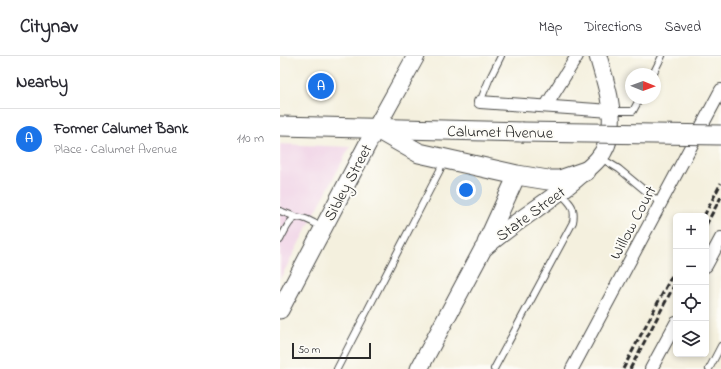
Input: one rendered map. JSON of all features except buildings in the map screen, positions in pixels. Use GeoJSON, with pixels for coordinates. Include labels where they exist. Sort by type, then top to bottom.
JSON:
{"type":"FeatureCollection","features":[{"type":"Feature","properties":{"kind":"main road","name":"Calumet Avenue"},"geometry":{"type":"LineString","coordinates":[[280,126],[721,135]]}},
{"type":"Feature","properties":{"kind":"main road"},"geometry":{"type":"LineString","coordinates":[[376,128],[419,153],[517,175],[548,180],[560,180],[586,171]]}},
{"type":"Feature","properties":{"kind":"street","name":"Sibley Street"},"geometry":{"type":"LineString","coordinates":[[280,310],[376,128],[416,56]]}},
{"type":"Feature","properties":{"kind":"street"},"geometry":{"type":"LineString","coordinates":[[546,106],[577,56]]}},
{"type":"Feature","properties":{"kind":"street","name":"State Street"},"geometry":{"type":"LineString","coordinates":[[419,369],[483,249],[498,235],[560,193],[600,157],[607,142],[611,126],[611,111],[598,56]]}},
{"type":"Feature","properties":{"kind":"street","name":"Willow Court"},"geometry":{"type":"LineString","coordinates":[[572,369],[721,90]]}},
{"type":"Feature","properties":{"kind":"street","name":"Calumet Avenue"},"geometry":{"type":"LineString","coordinates":[[480,102],[611,111]]}},
{"type":"Feature","properties":{"kind":"street"},"geometry":{"type":"LineString","coordinates":[[483,249],[517,175]]}},
{"type":"Feature","properties":{"kind":"street"},"geometry":{"type":"LineString","coordinates":[[709,260],[721,238]]}},
{"type":"Feature","properties":{"kind":"street"},"geometry":{"type":"LineString","coordinates":[[651,369],[673,328]]}},
{"type":"Feature","properties":{"kind":"lane"},"geometry":{"type":"LineString","coordinates":[[480,102],[501,56]]}},
{"type":"Feature","properties":{"kind":"lane"},"geometry":{"type":"LineString","coordinates":[[656,68],[662,56]]}},
{"type":"Feature","properties":{"kind":"lane"},"geometry":{"type":"LineString","coordinates":[[611,111],[633,111],[637,104]]}},
{"type":"Feature","properties":{"kind":"lane"},"geometry":{"type":"LineString","coordinates":[[600,157],[620,169],[660,203]]}},
{"type":"Feature","properties":{"kind":"lane"},"geometry":{"type":"LineString","coordinates":[[336,369],[440,170],[443,158]]}},
{"type":"Feature","properties":{"kind":"lane"},"geometry":{"type":"LineString","coordinates":[[494,369],[572,222],[574,216],[573,208],[560,193]]}},
{"type":"Feature","properties":{"kind":"lane"},"geometry":{"type":"LineString","coordinates":[[280,211],[296,218],[304,218],[323,228]]}},
{"type":"Feature","properties":{"kind":"lane"},"geometry":{"type":"LineString","coordinates":[[280,240],[288,223],[296,218]]}},
{"type":"Feature","properties":{"kind":"lane"},"geometry":{"type":"LineString","coordinates":[[709,369],[721,346]]}},
{"type":"Feature","properties":{"kind":"shaded area"},"geometry":{"type":"Polygon","coordinates":[[[280,144],[350,147],[280,279],[280,144]]]}},
{"type":"Feature","properties":{"kind":"railway"},"geometry":{"type":"LineString","coordinates":[[706,213],[721,183]]}},
{"type":"Feature","properties":{"kind":"railway"},"geometry":{"type":"LineString","coordinates":[[709,219],[721,197]]}},
{"type":"Feature","properties":{"kind":"railway"},"geometry":{"type":"LineString","coordinates":[[623,369],[673,274]]}},
{"type":"Feature","properties":{"kind":"railway"},"geometry":{"type":"LineString","coordinates":[[630,369],[674,285]]}},
{"type":"Feature","properties":{"kind":"place","name":"Former Calumet Bank"},"geometry":{"type":"Point","coordinates":[321,86]}}]}
